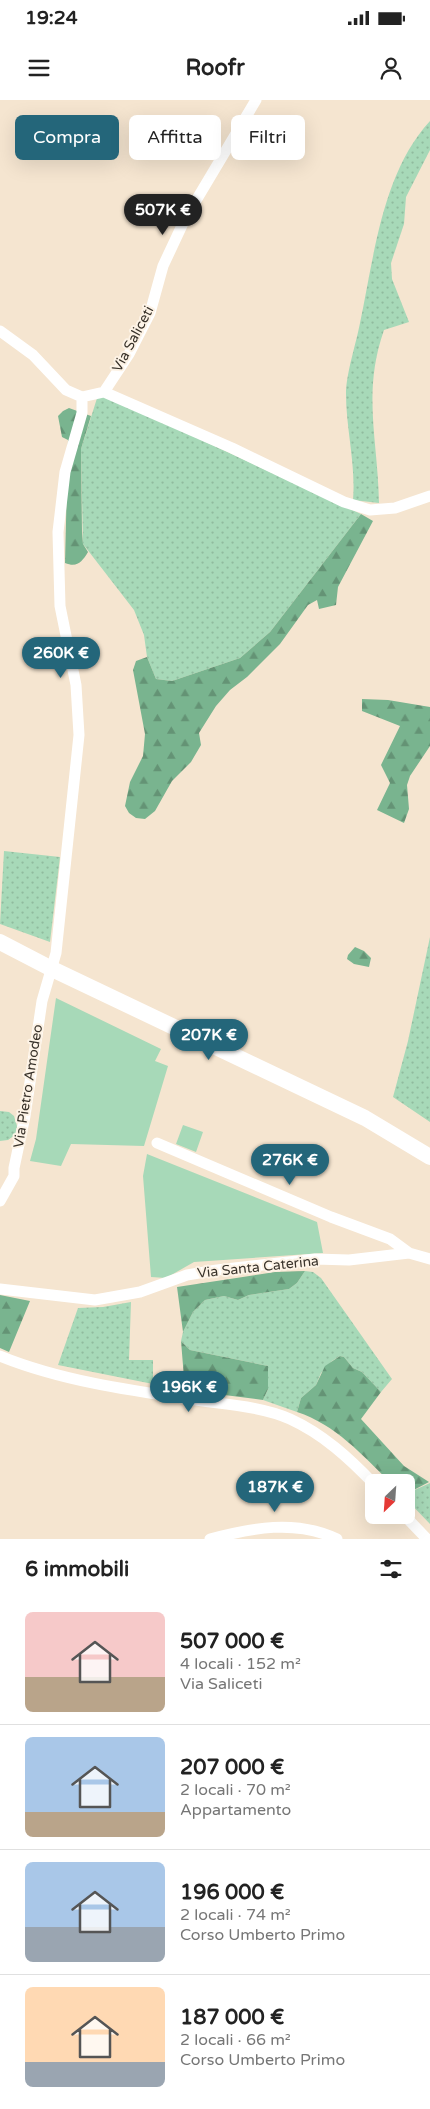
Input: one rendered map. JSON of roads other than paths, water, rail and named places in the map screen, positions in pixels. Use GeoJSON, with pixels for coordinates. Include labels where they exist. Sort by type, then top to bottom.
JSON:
{"type":"FeatureCollection","features":[{"type":"Feature","properties":{"kind":"main road"},"geometry":{"type":"LineString","coordinates":[[0,942],[50,968],[365,1118],[430,1157]]}},
{"type":"Feature","properties":{"kind":"street","name":"Via Saliceti"},"geometry":{"type":"LineString","coordinates":[[104,392],[129,354],[150,313],[163,266],[185,219],[256,100]]}},
{"type":"Feature","properties":{"kind":"street"},"geometry":{"type":"LineString","coordinates":[[0,331],[33,355],[66,390],[82,397],[104,392],[232,448],[344,502],[370,510],[395,508],[430,496]]}},
{"type":"Feature","properties":{"kind":"street","name":"Via Pietro Amodeo"},"geometry":{"type":"LineString","coordinates":[[0,1201],[14,1176],[42,1001],[50,968],[56,953],[80,736],[76,685],[60,606],[58,532],[65,472],[82,413],[82,397]]}},
{"type":"Feature","properties":{"kind":"street"},"geometry":{"type":"LineString","coordinates":[[157,1143],[331,1217],[390,1239],[409,1253]]}},
{"type":"Feature","properties":{"kind":"street","name":"Via Santa Caterina"},"geometry":{"type":"LineString","coordinates":[[0,1289],[95,1300],[140,1292],[187,1275],[216,1270],[315,1259],[349,1260],[409,1253],[430,1259]]}},
{"type":"Feature","properties":{"kind":"street"},"geometry":{"type":"LineString","coordinates":[[0,1356],[92,1383],[255,1409],[288,1418],[312,1430],[346,1456],[365,1475]]}},
{"type":"Feature","properties":{"kind":"street"},"geometry":{"type":"LineString","coordinates":[[413,1524],[427,1539]]}},
{"type":"Feature","properties":{"kind":"street"},"geometry":{"type":"LineString","coordinates":[[210,1539],[266,1526],[290,1527],[336,1539]]}}]}
